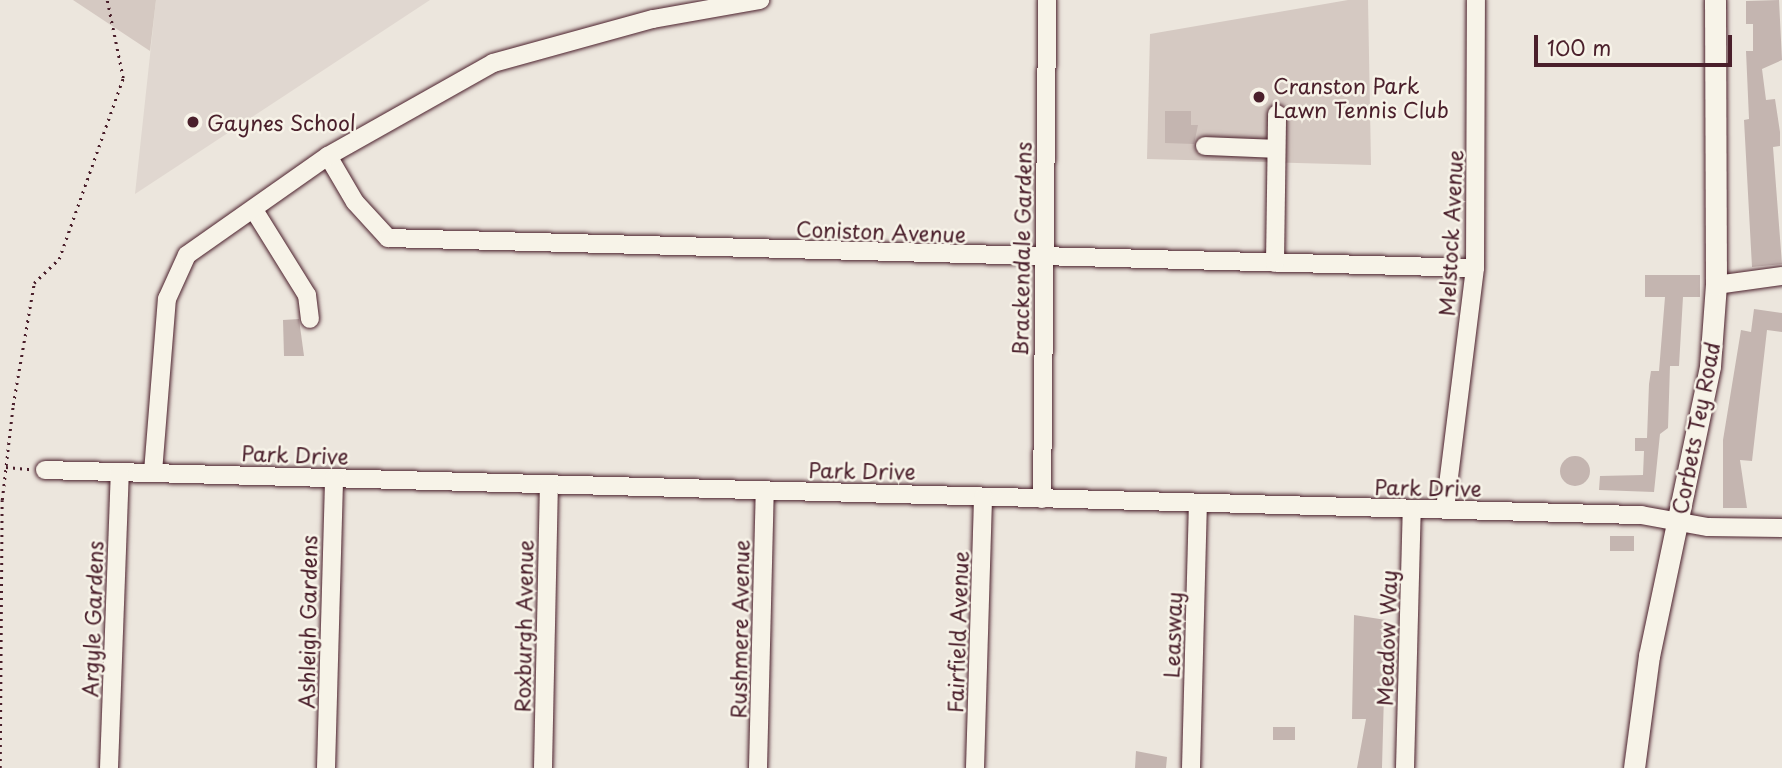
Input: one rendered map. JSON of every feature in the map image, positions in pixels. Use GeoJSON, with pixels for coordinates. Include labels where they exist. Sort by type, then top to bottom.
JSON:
{"type":"FeatureCollection","features":[{"type":"Feature","properties":{"kind":"main road","name":"Corbets Tey Road"},"geometry":{"type":"LineString","coordinates":[[1634,768],[1637,723],[1710,366],[1716,285],[1715,0]]}},
{"type":"Feature","properties":{"kind":"street"},"geometry":{"type":"LineString","coordinates":[[153,472],[167,299],[187,255],[328,156],[494,63],[653,19],[760,0]]}},
{"type":"Feature","properties":{"kind":"street","name":"Brackendale Gardens"},"geometry":{"type":"LineString","coordinates":[[1042,499],[1047,0]]}},
{"type":"Feature","properties":{"kind":"street","name":"Melstock Avenue"},"geometry":{"type":"LineString","coordinates":[[1445,509],[1475,268],[1476,0]]}},
{"type":"Feature","properties":{"kind":"street"},"geometry":{"type":"LineString","coordinates":[[1275,263],[1276,114]]}},
{"type":"Feature","properties":{"kind":"street"},"geometry":{"type":"LineString","coordinates":[[1205,146],[1276,149]]}},
{"type":"Feature","properties":{"kind":"street","name":"Coniston Avenue"},"geometry":{"type":"LineString","coordinates":[[328,156],[355,202],[388,238],[1043,259],[1475,268]]}},
{"type":"Feature","properties":{"kind":"street"},"geometry":{"type":"LineString","coordinates":[[254,210],[307,295],[310,319]]}},
{"type":"Feature","properties":{"kind":"street"},"geometry":{"type":"LineString","coordinates":[[1716,285],[1782,276]]}},
{"type":"Feature","properties":{"kind":"street","name":"Park Drive"},"geometry":{"type":"LineString","coordinates":[[45,470],[1445,509],[1782,528]]}},
{"type":"Feature","properties":{"kind":"street","name":"Argyle Gardens"},"geometry":{"type":"LineString","coordinates":[[109,768],[120,472]]}},
{"type":"Feature","properties":{"kind":"street","name":"Ashleigh Gardens"},"geometry":{"type":"LineString","coordinates":[[326,768],[334,478]]}},
{"type":"Feature","properties":{"kind":"street","name":"Roxburgh Avenue"},"geometry":{"type":"LineString","coordinates":[[543,768],[549,485]]}},
{"type":"Feature","properties":{"kind":"street","name":"Rushmere Avenue"},"geometry":{"type":"LineString","coordinates":[[758,768],[765,491]]}},
{"type":"Feature","properties":{"kind":"street","name":"Fairfield Avenue"},"geometry":{"type":"LineString","coordinates":[[975,768],[983,497]]}},
{"type":"Feature","properties":{"kind":"street","name":"Leasway"},"geometry":{"type":"LineString","coordinates":[[1191,768],[1198,503]]}},
{"type":"Feature","properties":{"kind":"street","name":"Meadow Way"},"geometry":{"type":"LineString","coordinates":[[1405,768],[1412,509]]}},
{"type":"Feature","properties":{"kind":"path"},"geometry":{"type":"LineString","coordinates":[[0,768],[6,467],[34,283],[59,259],[123,78],[107,0]]}},
{"type":"Feature","properties":{"kind":"path"},"geometry":{"type":"LineString","coordinates":[[6,467],[45,470]]}},
{"type":"Feature","properties":{"kind":"shaded area"},"geometry":{"type":"Polygon","coordinates":[[[73,0],[156,0],[150,51],[73,0]]]}},
{"type":"Feature","properties":{"kind":"shaded area","name":"Gaynes School"},"geometry":{"type":"Polygon","coordinates":[[[156,0],[430,0],[135,194],[156,0]]]}},
{"type":"Feature","properties":{"kind":"shaded area","name":"Cranston Park Lawn Tennis Club"},"geometry":{"type":"Polygon","coordinates":[[[1348,0],[1368,0],[1371,165],[1147,159],[1150,34],[1348,0]]]}},
{"type":"Feature","properties":{"kind":"building"},"geometry":{"type":"Polygon","coordinates":[[[1779,0],[1782,60],[1762,69],[1766,100],[1775,99],[1780,132],[1780,146],[1773,147],[1782,264],[1752,267],[1744,120],[1749,119],[1746,51],[1753,51],[1753,24],[1746,24],[1746,1],[1779,0]]]}},
{"type":"Feature","properties":{"kind":"building"},"geometry":{"type":"Polygon","coordinates":[[[1165,111],[1191,111],[1191,125],[1198,125],[1194,144],[1165,143],[1165,111]]]}},
{"type":"Feature","properties":{"kind":"building"},"geometry":{"type":"Polygon","coordinates":[[[1645,275],[1700,275],[1700,297],[1683,297],[1679,366],[1670,366],[1668,428],[1660,434],[1654,492],[1599,490],[1600,476],[1643,475],[1644,451],[1635,451],[1635,438],[1647,438],[1649,384],[1651,371],[1659,371],[1665,297],[1645,297],[1645,275]]]}},
{"type":"Feature","properties":{"kind":"building"},"geometry":{"type":"Polygon","coordinates":[[[1754,309],[1782,313],[1782,332],[1767,330],[1752,461],[1740,460],[1747,508],[1723,508],[1723,440],[1741,330],[1751,332],[1754,309]]]}},
{"type":"Feature","properties":{"kind":"building"},"geometry":{"type":"Polygon","coordinates":[[[299,319],[304,356],[284,356],[283,320],[299,319]]]}},
{"type":"Feature","properties":{"kind":"building"},"geometry":{"type":"Polygon","coordinates":[[[1575,456],[1586,460],[1590,471],[1586,482],[1575,486],[1564,482],[1560,471],[1564,460],[1575,456]]]}},
{"type":"Feature","properties":{"kind":"building"},"geometry":{"type":"Polygon","coordinates":[[[1610,536],[1634,536],[1634,551],[1610,551],[1610,536]]]}},
{"type":"Feature","properties":{"kind":"building"},"geometry":{"type":"Polygon","coordinates":[[[1354,615],[1386,620],[1382,768],[1357,768],[1366,719],[1352,719],[1354,615]]]}},
{"type":"Feature","properties":{"kind":"building"},"geometry":{"type":"Polygon","coordinates":[[[1273,727],[1295,727],[1295,740],[1273,740],[1273,727]]]}},
{"type":"Feature","properties":{"kind":"building"},"geometry":{"type":"Polygon","coordinates":[[[1136,751],[1167,757],[1166,768],[1135,768],[1136,751]]]}},
{"type":"Feature","properties":{"kind":"place","name":"Cranston Park Lawn Tennis Club"},"geometry":{"type":"Point","coordinates":[1259,97]}},
{"type":"Feature","properties":{"kind":"place","name":"Gaynes School"},"geometry":{"type":"Point","coordinates":[193,122]}}]}
